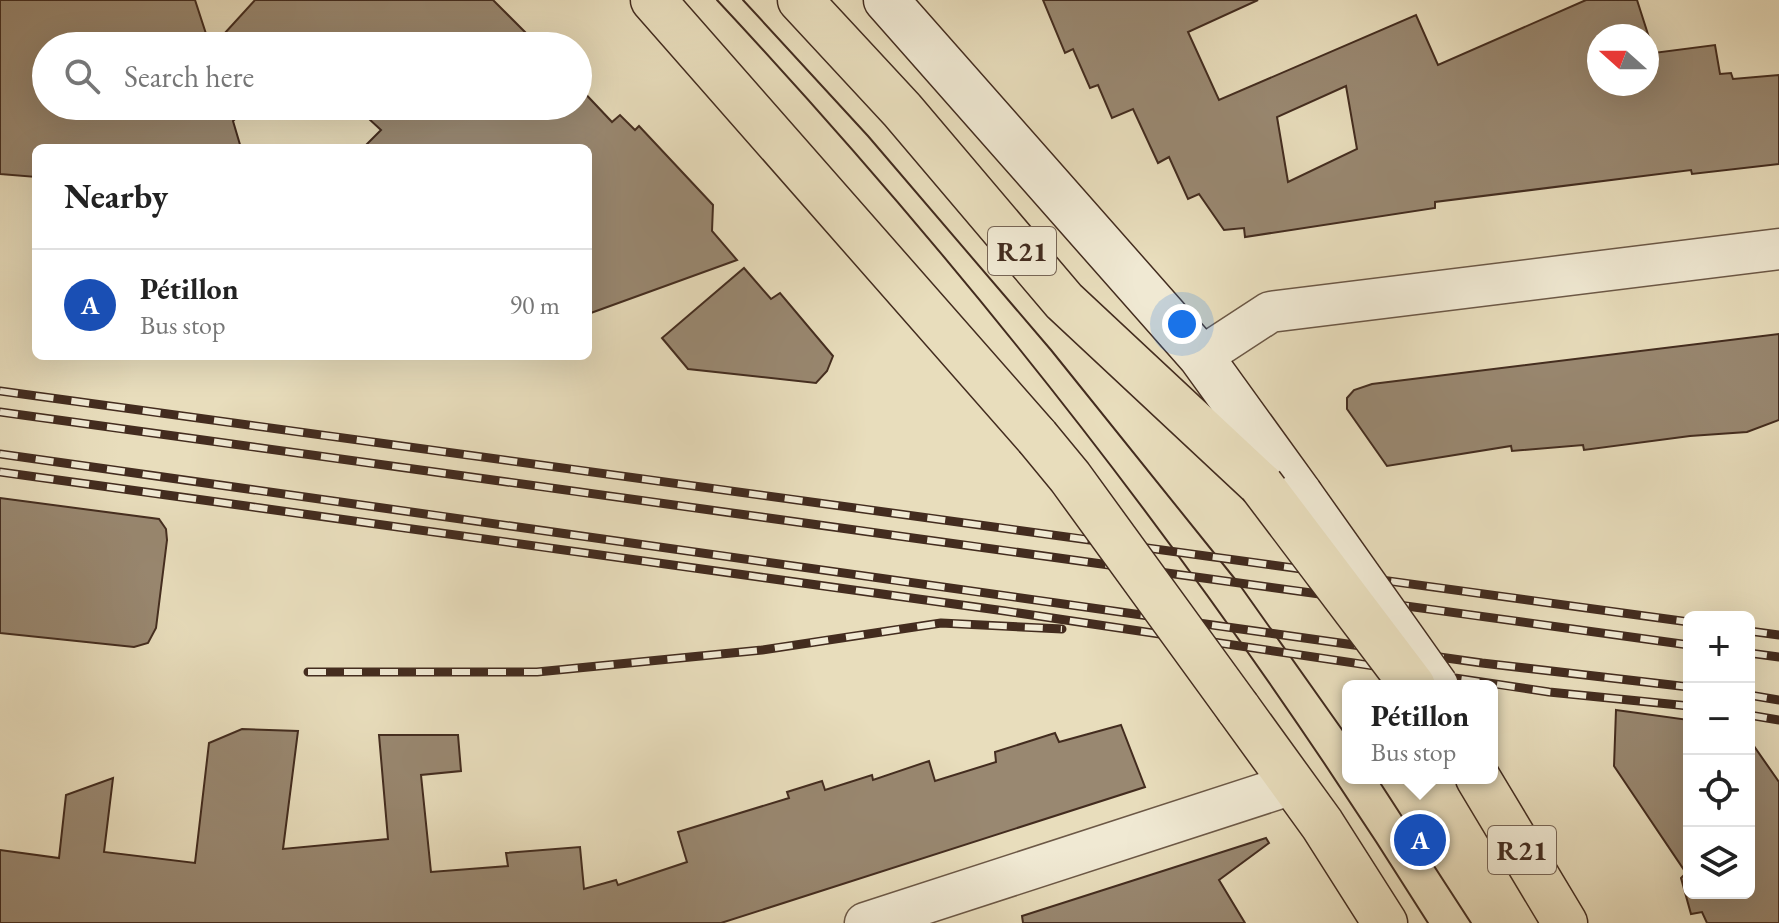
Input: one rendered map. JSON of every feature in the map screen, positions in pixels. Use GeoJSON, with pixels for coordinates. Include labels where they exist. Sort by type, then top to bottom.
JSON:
{"type":"FeatureCollection","features":[{"type":"Feature","properties":{"kind":"main road"},"geometry":{"type":"LineString","coordinates":[[653,0],[1070,477],[1293,784],[1385,923]]}},
{"type":"Feature","properties":{"kind":"main road","name":"R21"},"geometry":{"type":"LineString","coordinates":[[800,0],[902,110],[1064,301],[1281,489],[1409,680]]}},
{"type":"Feature","properties":{"kind":"main road"},"geometry":{"type":"LineString","coordinates":[[886,0],[1201,357],[1281,489],[1431,680]]}},
{"type":"Feature","properties":{"kind":"main road","name":"R21"},"geometry":{"type":"LineString","coordinates":[[1482,784],[1565,923]]}},
{"type":"Feature","properties":{"kind":"street"},"geometry":{"type":"LineString","coordinates":[[1201,357],[1259,316],[1291,308],[1779,249]]}},
{"type":"Feature","properties":{"kind":"street"},"geometry":{"type":"LineString","coordinates":[[865,923],[1293,784]]}},
{"type":"Feature","properties":{"kind":"building"},"geometry":{"type":"Polygon","coordinates":[[[0,0],[195,0],[205,32],[32,32],[32,120],[234,120],[240,144],[32,144],[32,177],[0,174],[0,0]]]}},
{"type":"Feature","properties":{"kind":"building"},"geometry":{"type":"Polygon","coordinates":[[[255,0],[493,0],[525,32],[226,32],[255,0]]]}},
{"type":"Feature","properties":{"kind":"building"},"geometry":{"type":"Polygon","coordinates":[[[1043,0],[1258,0],[1188,32],[1219,100],[1416,15],[1438,65],[1586,0],[1637,0],[1645,24],[1587,24],[1587,96],[1659,96],[1659,52],[1715,45],[1720,74],[1731,73],[1733,79],[1779,75],[1779,164],[1692,174],[1691,170],[1435,202],[1435,208],[1245,237],[1244,228],[1224,230],[1199,194],[1188,199],[1169,157],[1158,163],[1133,109],[1112,118],[1098,85],[1090,88],[1073,49],[1065,53],[1043,0]],[[1346,86],[1277,117],[1288,182],[1357,149],[1346,86]]]}},
{"type":"Feature","properties":{"kind":"building"},"geometry":{"type":"Polygon","coordinates":[[[592,101],[612,122],[620,115],[635,130],[639,126],[713,205],[712,231],[737,260],[592,313],[592,144],[367,144],[381,130],[370,120],[592,120],[592,101]]]}},
{"type":"Feature","properties":{"kind":"building"},"geometry":{"type":"Polygon","coordinates":[[[744,268],[771,299],[780,293],[833,356],[827,371],[816,383],[688,369],[662,338],[744,268]]]}},
{"type":"Feature","properties":{"kind":"building"},"geometry":{"type":"Polygon","coordinates":[[[1779,334],[1779,420],[1747,432],[1584,450],[1583,445],[1512,451],[1511,446],[1387,466],[1347,409],[1347,398],[1354,390],[1372,384],[1779,334]]]}},
{"type":"Feature","properties":{"kind":"building"},"geometry":{"type":"Polygon","coordinates":[[[0,498],[159,519],[166,529],[167,540],[156,628],[148,643],[134,647],[0,633],[0,498]]]}},
{"type":"Feature","properties":{"kind":"building"},"geometry":{"type":"Polygon","coordinates":[[[1616,710],[1683,719],[1683,869],[1614,766],[1616,710]]]}},
{"type":"Feature","properties":{"kind":"building"},"geometry":{"type":"Polygon","coordinates":[[[1121,725],[1145,787],[721,923],[0,923],[0,850],[59,858],[66,795],[113,778],[104,852],[195,863],[209,743],[242,729],[298,731],[283,849],[388,839],[379,735],[458,735],[461,771],[421,775],[431,872],[508,866],[506,853],[580,847],[584,889],[616,880],[618,885],[687,862],[678,832],[789,798],[787,792],[822,781],[825,790],[872,775],[873,780],[929,761],[935,781],[996,762],[995,752],[1055,733],[1059,742],[1121,725]]]}},
{"type":"Feature","properties":{"kind":"building"},"geometry":{"type":"Polygon","coordinates":[[[1755,748],[1779,782],[1779,923],[1707,923],[1702,912],[1691,914],[1687,899],[1755,899],[1755,748]]]}},
{"type":"Feature","properties":{"kind":"building"},"geometry":{"type":"Polygon","coordinates":[[[1266,838],[1269,843],[1219,880],[1245,923],[1023,923],[1022,916],[1266,838]]]}},
{"type":"Feature","properties":{"kind":"tram line"},"geometry":{"type":"LineString","coordinates":[[717,0],[911,218],[1095,445],[1267,680],[1428,923]]}},
{"type":"Feature","properties":{"kind":"tram line"},"geometry":{"type":"LineString","coordinates":[[743,0],[868,136],[1051,350],[1239,584],[1342,730]]}},
{"type":"Feature","properties":{"kind":"tram line"},"geometry":{"type":"LineString","coordinates":[[1381,784],[1471,923]]}},
{"type":"Feature","properties":{"kind":"railway"},"geometry":{"type":"LineString","coordinates":[[0,391],[1683,621]]}},
{"type":"Feature","properties":{"kind":"railway"},"geometry":{"type":"LineString","coordinates":[[0,412],[1683,644]]}},
{"type":"Feature","properties":{"kind":"railway"},"geometry":{"type":"LineString","coordinates":[[0,454],[1482,663],[1683,686]]}},
{"type":"Feature","properties":{"kind":"railway"},"geometry":{"type":"LineString","coordinates":[[0,472],[1005,611],[1468,680]]}},
{"type":"Feature","properties":{"kind":"railway"},"geometry":{"type":"LineString","coordinates":[[308,672],[537,672],[762,650],[941,623],[1062,629]]}},
{"type":"Feature","properties":{"kind":"railway"},"geometry":{"type":"LineString","coordinates":[[1755,632],[1779,635]]}},
{"type":"Feature","properties":{"kind":"railway"},"geometry":{"type":"LineString","coordinates":[[1755,654],[1779,657]]}},
{"type":"Feature","properties":{"kind":"railway"},"geometry":{"type":"LineString","coordinates":[[1498,684],[1683,705]]}},
{"type":"Feature","properties":{"kind":"railway"},"geometry":{"type":"LineString","coordinates":[[1755,696],[1779,700]]}},
{"type":"Feature","properties":{"kind":"railway"},"geometry":{"type":"LineString","coordinates":[[1755,716],[1779,720]]}},
{"type":"Feature","properties":{"kind":"place","name":"Pétillon"},"geometry":{"type":"Point","coordinates":[1420,840]}}]}
